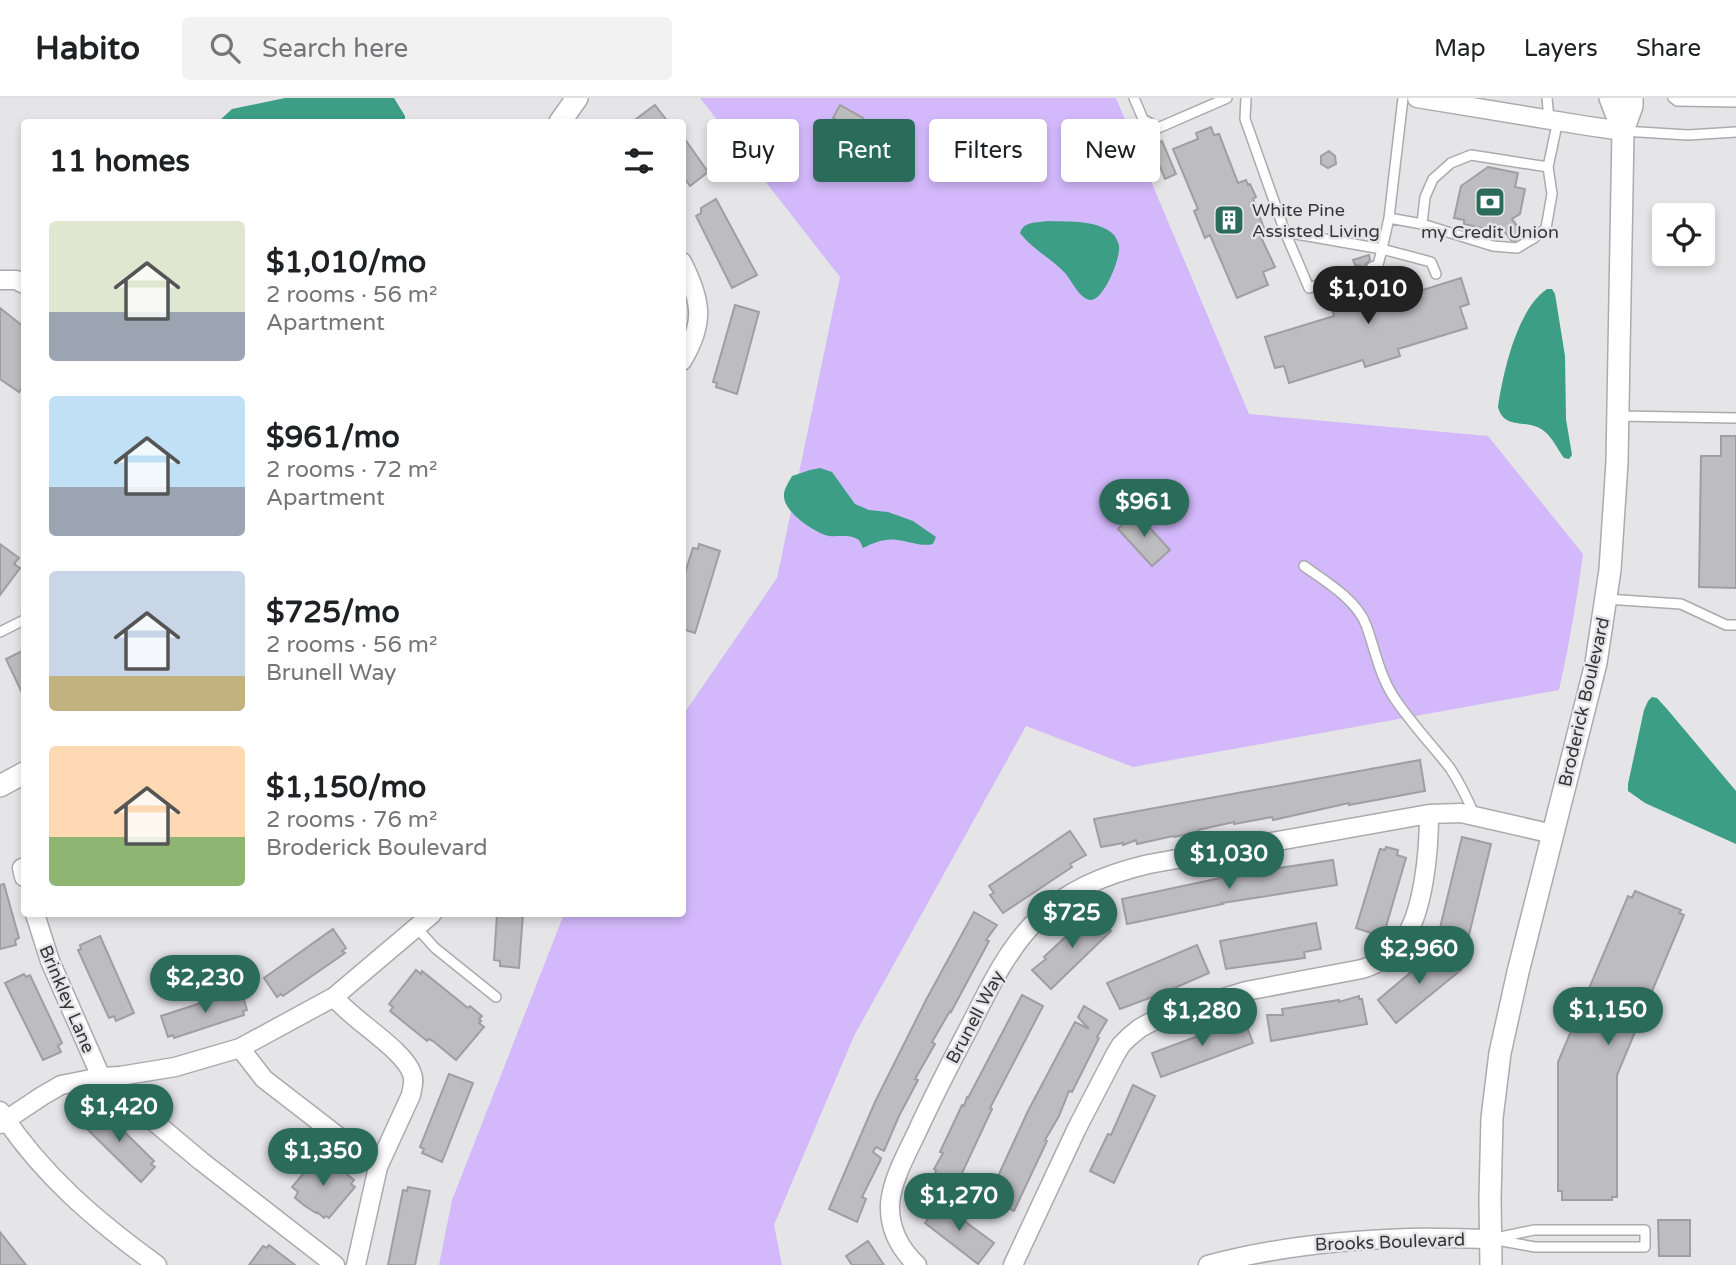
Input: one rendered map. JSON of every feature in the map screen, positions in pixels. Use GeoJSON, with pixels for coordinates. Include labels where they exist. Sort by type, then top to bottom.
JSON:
{"type":"FeatureCollection","features":[{"type":"Feature","properties":{"kind":"street"},"geometry":{"type":"LineString","coordinates":[[1417,98],[1623,131]]}},
{"type":"Feature","properties":{"kind":"street","name":"Broderick Boulevard"},"geometry":{"type":"LineString","coordinates":[[1610,98],[1623,131]]}},
{"type":"Feature","properties":{"kind":"street","name":"Broderick Boulevard"},"geometry":{"type":"LineString","coordinates":[[1491,1265],[1492,1118],[1500,1053],[1596,663],[1606,599],[1614,519],[1618,416],[1623,131],[1633,98]]}},
{"type":"Feature","properties":{"kind":"street"},"geometry":{"type":"LineString","coordinates":[[686,271],[698,298],[698,320],[692,345],[686,355]]}},
{"type":"Feature","properties":{"kind":"street"},"geometry":{"type":"LineString","coordinates":[[0,280],[21,283]]}},
{"type":"Feature","properties":{"kind":"street"},"geometry":{"type":"LineString","coordinates":[[0,786],[21,775]]}},
{"type":"Feature","properties":{"kind":"street"},"geometry":{"type":"LineString","coordinates":[[1013,1265],[1083,1116],[1121,1045],[1140,1027],[1186,1009],[1246,992],[1362,970],[1390,955],[1402,943],[1415,916],[1429,845],[1429,814]]}},
{"type":"Feature","properties":{"kind":"street","name":"Brunell Way"},"geometry":{"type":"LineString","coordinates":[[917,1265],[906,1255],[897,1240],[890,1213],[892,1191],[926,1112],[1010,951],[1041,916],[1063,898],[1093,882],[1149,863],[1429,814],[1475,816],[1553,834]]}},
{"type":"Feature","properties":{"kind":"street","name":"Brinkley Lane"},"geometry":{"type":"LineString","coordinates":[[36,917],[50,961],[101,1077],[201,1161],[335,1265]]}},
{"type":"Feature","properties":{"kind":"street"},"geometry":{"type":"LineString","coordinates":[[157,1265],[104,1226],[70,1196],[2,1118],[61,1085],[175,1067],[240,1048],[334,997],[428,917]]}},
{"type":"Feature","properties":{"kind":"street"},"geometry":{"type":"LineString","coordinates":[[334,997],[351,1015],[397,1052],[413,1075],[411,1095],[378,1167],[356,1265]]}},
{"type":"Feature","properties":{"kind":"street"},"geometry":{"type":"LineString","coordinates":[[240,1048],[264,1079],[378,1167]]}},
{"type":"Feature","properties":{"kind":"street","name":"Brooks Boulevard"},"geometry":{"type":"LineString","coordinates":[[1208,1265],[1268,1251],[1312,1245],[1413,1238],[1491,1239]]}},
{"type":"Feature","properties":{"kind":"lane"},"geometry":{"type":"LineString","coordinates":[[1134,98],[1143,119],[1158,128],[1227,98]]}},
{"type":"Feature","properties":{"kind":"lane"},"geometry":{"type":"LineString","coordinates":[[1247,98],[1245,119],[1285,232],[1309,288],[1357,272]]}},
{"type":"Feature","properties":{"kind":"lane"},"geometry":{"type":"LineString","coordinates":[[1372,267],[1378,265],[1389,218],[1404,98]]}},
{"type":"Feature","properties":{"kind":"lane"},"geometry":{"type":"LineString","coordinates":[[1389,218],[1422,224],[1493,246],[1517,248],[1534,238],[1546,228],[1552,194],[1548,167],[1553,120],[1547,98]]}},
{"type":"Feature","properties":{"kind":"lane"},"geometry":{"type":"LineString","coordinates":[[1673,98],[1677,101],[1736,102]]}},
{"type":"Feature","properties":{"kind":"lane"},"geometry":{"type":"LineString","coordinates":[[1623,131],[1688,135],[1736,132]]}},
{"type":"Feature","properties":{"kind":"lane"},"geometry":{"type":"LineString","coordinates":[[1422,224],[1425,197],[1433,179],[1451,163],[1471,155],[1548,167]]}},
{"type":"Feature","properties":{"kind":"lane"},"geometry":{"type":"LineString","coordinates":[[1285,232],[1382,249],[1431,262],[1437,274]]}},
{"type":"Feature","properties":{"kind":"lane"},"geometry":{"type":"LineString","coordinates":[[1618,416],[1736,418]]}},
{"type":"Feature","properties":{"kind":"lane"},"geometry":{"type":"LineString","coordinates":[[1304,566],[1334,587],[1360,615],[1366,625],[1377,664],[1392,694],[1451,771],[1475,816]]}},
{"type":"Feature","properties":{"kind":"lane"},"geometry":{"type":"LineString","coordinates":[[1606,599],[1681,604],[1726,625],[1736,625]]}},
{"type":"Feature","properties":{"kind":"lane"},"geometry":{"type":"LineString","coordinates":[[0,632],[21,622]]}},
{"type":"Feature","properties":{"kind":"lane"},"geometry":{"type":"LineString","coordinates":[[416,927],[435,948],[496,997]]}},
{"type":"Feature","properties":{"kind":"lane"},"geometry":{"type":"LineString","coordinates":[[1534,1230],[1645,1230],[1645,1247],[1535,1247],[1491,1239],[1534,1230]]}},
{"type":"Feature","properties":{"kind":"shaded area"},"geometry":{"type":"Polygon","coordinates":[[[285,98],[394,98],[405,119],[221,119],[232,109],[285,98]]]}},
{"type":"Feature","properties":{"kind":"shaded area"},"geometry":{"type":"Polygon","coordinates":[[[700,98],[1116,98],[1125,119],[1061,119],[1061,182],[1151,182],[1249,414],[1488,436],[1583,554],[1559,690],[1133,767],[1026,726],[854,1036],[774,1225],[782,1265],[439,1265],[452,1200],[563,917],[686,917],[686,711],[777,578],[840,277],[766,182],[799,182],[799,119],[716,119],[700,98]]]}},
{"type":"Feature","properties":{"kind":"shaded area"},"geometry":{"type":"Polygon","coordinates":[[[1048,221],[1092,224],[1115,236],[1119,246],[1117,260],[1105,287],[1095,299],[1082,296],[1065,273],[1020,233],[1027,224],[1048,221]]]}},
{"type":"Feature","properties":{"kind":"shaded area"},"geometry":{"type":"Polygon","coordinates":[[[1547,289],[1552,289],[1555,294],[1565,356],[1566,419],[1572,455],[1569,459],[1564,458],[1544,431],[1505,419],[1498,407],[1508,360],[1520,326],[1536,298],[1547,289]]]}},
{"type":"Feature","properties":{"kind":"shaded area"},"geometry":{"type":"Polygon","coordinates":[[[820,468],[832,472],[855,504],[913,521],[936,537],[933,544],[888,540],[863,548],[854,537],[829,536],[809,527],[789,509],[784,492],[792,476],[820,468]]]}},
{"type":"Feature","properties":{"kind":"shaded area"},"geometry":{"type":"Polygon","coordinates":[[[1652,697],[1657,698],[1667,709],[1736,791],[1736,844],[1645,803],[1628,791],[1644,710],[1652,697]]]}},
{"type":"Feature","properties":{"kind":"building"},"geometry":{"type":"Polygon","coordinates":[[[655,105],[666,119],[636,119],[655,105]]]}},
{"type":"Feature","properties":{"kind":"building"},"geometry":{"type":"Polygon","coordinates":[[[840,105],[863,118],[835,119],[840,105]]]}},
{"type":"Feature","properties":{"kind":"building","name":"White Pine Assisted Living"},"geometry":{"type":"Polygon","coordinates":[[[1211,127],[1214,135],[1219,134],[1238,183],[1246,180],[1256,197],[1253,199],[1264,228],[1258,231],[1275,267],[1263,272],[1268,285],[1237,298],[1210,235],[1205,238],[1194,211],[1198,209],[1173,149],[1198,139],[1196,133],[1211,127]]]}},
{"type":"Feature","properties":{"kind":"building"},"geometry":{"type":"Polygon","coordinates":[[[686,141],[707,171],[690,186],[686,180],[686,141]]]}},
{"type":"Feature","properties":{"kind":"building"},"geometry":{"type":"Polygon","coordinates":[[[1162,141],[1176,174],[1165,179],[1160,167],[1162,141]]]}},
{"type":"Feature","properties":{"kind":"building"},"geometry":{"type":"Polygon","coordinates":[[[1329,151],[1335,156],[1336,164],[1328,168],[1321,164],[1321,156],[1329,151]]]}},
{"type":"Feature","properties":{"kind":"building","name":"my Credit Union"},"geometry":{"type":"Polygon","coordinates":[[[1488,167],[1518,173],[1515,187],[1525,189],[1520,214],[1512,219],[1524,235],[1515,241],[1511,240],[1501,227],[1496,231],[1464,224],[1464,220],[1454,218],[1461,186],[1488,167]]]}},
{"type":"Feature","properties":{"kind":"building"},"geometry":{"type":"Polygon","coordinates":[[[716,199],[757,275],[732,288],[696,216],[701,213],[701,208],[716,199]]]}},
{"type":"Feature","properties":{"kind":"building"},"geometry":{"type":"Polygon","coordinates":[[[1369,255],[1366,270],[1374,274],[1375,278],[1387,274],[1394,299],[1461,278],[1469,304],[1460,307],[1467,328],[1398,349],[1400,356],[1365,367],[1363,360],[1289,383],[1284,366],[1275,368],[1265,337],[1334,316],[1327,293],[1360,282],[1364,270],[1355,265],[1353,260],[1369,255]]]}},
{"type":"Feature","properties":{"kind":"building"},"geometry":{"type":"Polygon","coordinates":[[[735,305],[759,312],[737,394],[716,387],[717,383],[713,382],[735,305]]]}},
{"type":"Feature","properties":{"kind":"building"},"geometry":{"type":"Polygon","coordinates":[[[0,308],[21,325],[21,389],[19,392],[0,379],[0,308]]]}},
{"type":"Feature","properties":{"kind":"building"},"geometry":{"type":"Polygon","coordinates":[[[1721,436],[1736,436],[1736,588],[1699,587],[1701,456],[1721,456],[1721,436]]]}},
{"type":"Feature","properties":{"kind":"building"},"geometry":{"type":"Polygon","coordinates":[[[1135,512],[1170,550],[1152,566],[1118,529],[1135,512]]]}},
{"type":"Feature","properties":{"kind":"building"},"geometry":{"type":"Polygon","coordinates":[[[0,544],[19,558],[14,564],[20,568],[0,595],[0,544]]]}},
{"type":"Feature","properties":{"kind":"building"},"geometry":{"type":"Polygon","coordinates":[[[699,544],[720,551],[695,633],[686,630],[686,570],[693,548],[698,549],[699,544]]]}},
{"type":"Feature","properties":{"kind":"building"},"geometry":{"type":"Polygon","coordinates":[[[21,652],[21,691],[6,659],[21,652]]]}},
{"type":"Feature","properties":{"kind":"building"},"geometry":{"type":"Polygon","coordinates":[[[1420,760],[1425,791],[1349,803],[1273,820],[1272,817],[1234,822],[1137,844],[1136,840],[1123,845],[1101,847],[1094,819],[1420,760]]]}},
{"type":"Feature","properties":{"kind":"building"},"geometry":{"type":"Polygon","coordinates":[[[1070,831],[1086,855],[1003,913],[990,895],[994,893],[989,886],[1070,831]]]}},
{"type":"Feature","properties":{"kind":"building"},"geometry":{"type":"Polygon","coordinates":[[[1462,837],[1491,844],[1468,939],[1439,932],[1462,837]]]}},
{"type":"Feature","properties":{"kind":"building"},"geometry":{"type":"Polygon","coordinates":[[[1386,847],[1398,850],[1397,855],[1406,858],[1383,937],[1356,928],[1380,849],[1385,850],[1386,847]]]}},
{"type":"Feature","properties":{"kind":"building"},"geometry":{"type":"Polygon","coordinates":[[[1333,860],[1337,885],[1222,903],[1127,924],[1122,899],[1239,874],[1333,860]]]}},
{"type":"Feature","properties":{"kind":"building"},"geometry":{"type":"Polygon","coordinates":[[[4,884],[19,938],[15,940],[16,945],[0,949],[0,885],[4,884]]]}},
{"type":"Feature","properties":{"kind":"building"},"geometry":{"type":"Polygon","coordinates":[[[1635,891],[1681,910],[1679,913],[1684,915],[1617,1075],[1617,1197],[1612,1197],[1612,1200],[1562,1200],[1562,1191],[1558,1191],[1558,1062],[1628,896],[1632,898],[1635,891]]]}},
{"type":"Feature","properties":{"kind":"building"},"geometry":{"type":"Polygon","coordinates":[[[974,912],[997,925],[986,940],[989,941],[932,1042],[935,1044],[915,1079],[918,1080],[884,1151],[876,1147],[873,1152],[881,1158],[862,1197],[866,1199],[857,1222],[829,1209],[875,1102],[974,912]]]}},
{"type":"Feature","properties":{"kind":"building"},"geometry":{"type":"Polygon","coordinates":[[[1092,912],[1111,931],[1051,989],[1032,970],[1092,912]]]}},
{"type":"Feature","properties":{"kind":"building"},"geometry":{"type":"Polygon","coordinates":[[[497,917],[523,917],[519,968],[500,966],[500,961],[494,960],[497,917]]]}},
{"type":"Feature","properties":{"kind":"building"},"geometry":{"type":"Polygon","coordinates":[[[1316,923],[1321,949],[1304,952],[1305,958],[1226,969],[1220,941],[1316,923]]]}},
{"type":"Feature","properties":{"kind":"building"},"geometry":{"type":"Polygon","coordinates":[[[333,929],[346,948],[342,951],[345,953],[283,996],[281,994],[277,997],[264,978],[333,929]]]}},
{"type":"Feature","properties":{"kind":"building"},"geometry":{"type":"Polygon","coordinates":[[[100,936],[134,1013],[116,1021],[114,1016],[109,1018],[78,950],[81,949],[80,945],[100,936]]]}},
{"type":"Feature","properties":{"kind":"building"},"geometry":{"type":"Polygon","coordinates":[[[1197,945],[1209,973],[1120,1009],[1107,983],[1197,945]]]}},
{"type":"Feature","properties":{"kind":"building"},"geometry":{"type":"Polygon","coordinates":[[[1441,948],[1461,970],[1396,1023],[1378,1000],[1423,962],[1425,965],[1441,948]]]}},
{"type":"Feature","properties":{"kind":"building"},"geometry":{"type":"Polygon","coordinates":[[[416,970],[421,974],[422,971],[482,1016],[479,1023],[484,1027],[456,1060],[390,1011],[393,1007],[389,1004],[416,970]]]}},
{"type":"Feature","properties":{"kind":"building"},"geometry":{"type":"Polygon","coordinates":[[[24,974],[26,977],[30,975],[62,1043],[58,1046],[61,1052],[43,1060],[5,983],[24,974]]]}},
{"type":"Feature","properties":{"kind":"building"},"geometry":{"type":"Polygon","coordinates":[[[241,990],[247,1010],[243,1011],[244,1015],[174,1038],[173,1035],[168,1037],[161,1016],[241,990]]]}},
{"type":"Feature","properties":{"kind":"building"},"geometry":{"type":"Polygon","coordinates":[[[1022,995],[1043,1006],[990,1108],[992,1109],[957,1184],[935,1174],[934,1169],[962,1105],[964,1106],[1022,995]]]}},
{"type":"Feature","properties":{"kind":"building"},"geometry":{"type":"Polygon","coordinates":[[[1359,996],[1367,1024],[1271,1041],[1267,1015],[1283,1015],[1282,1009],[1339,1002],[1359,996]]]}},
{"type":"Feature","properties":{"kind":"building"},"geometry":{"type":"Polygon","coordinates":[[[1084,1006],[1107,1020],[1045,1140],[1047,1141],[1014,1211],[988,1198],[1028,1111],[1075,1022],[1089,1029],[1078,1017],[1084,1006]]]}},
{"type":"Feature","properties":{"kind":"building"},"geometry":{"type":"Polygon","coordinates":[[[1244,1019],[1253,1043],[1161,1077],[1152,1053],[1226,1028],[1244,1019]]]}},
{"type":"Feature","properties":{"kind":"building"},"geometry":{"type":"Polygon","coordinates":[[[449,1074],[473,1083],[442,1162],[422,1153],[424,1149],[420,1147],[449,1074]]]}},
{"type":"Feature","properties":{"kind":"building"},"geometry":{"type":"Polygon","coordinates":[[[1133,1085],[1155,1096],[1114,1183],[1090,1171],[1108,1134],[1111,1135],[1133,1085]]]}},
{"type":"Feature","properties":{"kind":"building"},"geometry":{"type":"Polygon","coordinates":[[[101,1109],[154,1161],[151,1164],[155,1167],[141,1182],[80,1122],[95,1110],[98,1113],[101,1109]]]}},
{"type":"Feature","properties":{"kind":"building"},"geometry":{"type":"Polygon","coordinates":[[[316,1158],[326,1167],[331,1161],[354,1180],[351,1184],[355,1187],[329,1218],[324,1218],[295,1198],[298,1192],[292,1187],[316,1158]]]}},
{"type":"Feature","properties":{"kind":"building"},"geometry":{"type":"Polygon","coordinates":[[[408,1187],[430,1191],[415,1265],[388,1265],[403,1190],[407,1191],[408,1187]]]}},
{"type":"Feature","properties":{"kind":"building"},"geometry":{"type":"Polygon","coordinates":[[[940,1203],[994,1243],[978,1264],[925,1223],[940,1203]]]}},
{"type":"Feature","properties":{"kind":"building"},"geometry":{"type":"Polygon","coordinates":[[[1658,1220],[1690,1220],[1690,1256],[1659,1256],[1658,1220]]]}},
{"type":"Feature","properties":{"kind":"building"},"geometry":{"type":"Polygon","coordinates":[[[0,1232],[26,1265],[0,1265],[0,1232]]]}},
{"type":"Feature","properties":{"kind":"building"},"geometry":{"type":"Polygon","coordinates":[[[868,1241],[884,1265],[852,1265],[846,1256],[868,1241]]]}},
{"type":"Feature","properties":{"kind":"building"},"geometry":{"type":"Polygon","coordinates":[[[269,1245],[295,1265],[249,1265],[263,1246],[267,1248],[269,1245]]]}},
{"type":"Feature","properties":{"kind":"place","name":"my Credit Union"},"geometry":{"type":"Point","coordinates":[1490,202]}},
{"type":"Feature","properties":{"kind":"place","name":"White Pine Assisted Living"},"geometry":{"type":"Point","coordinates":[1229,220]}}]}
